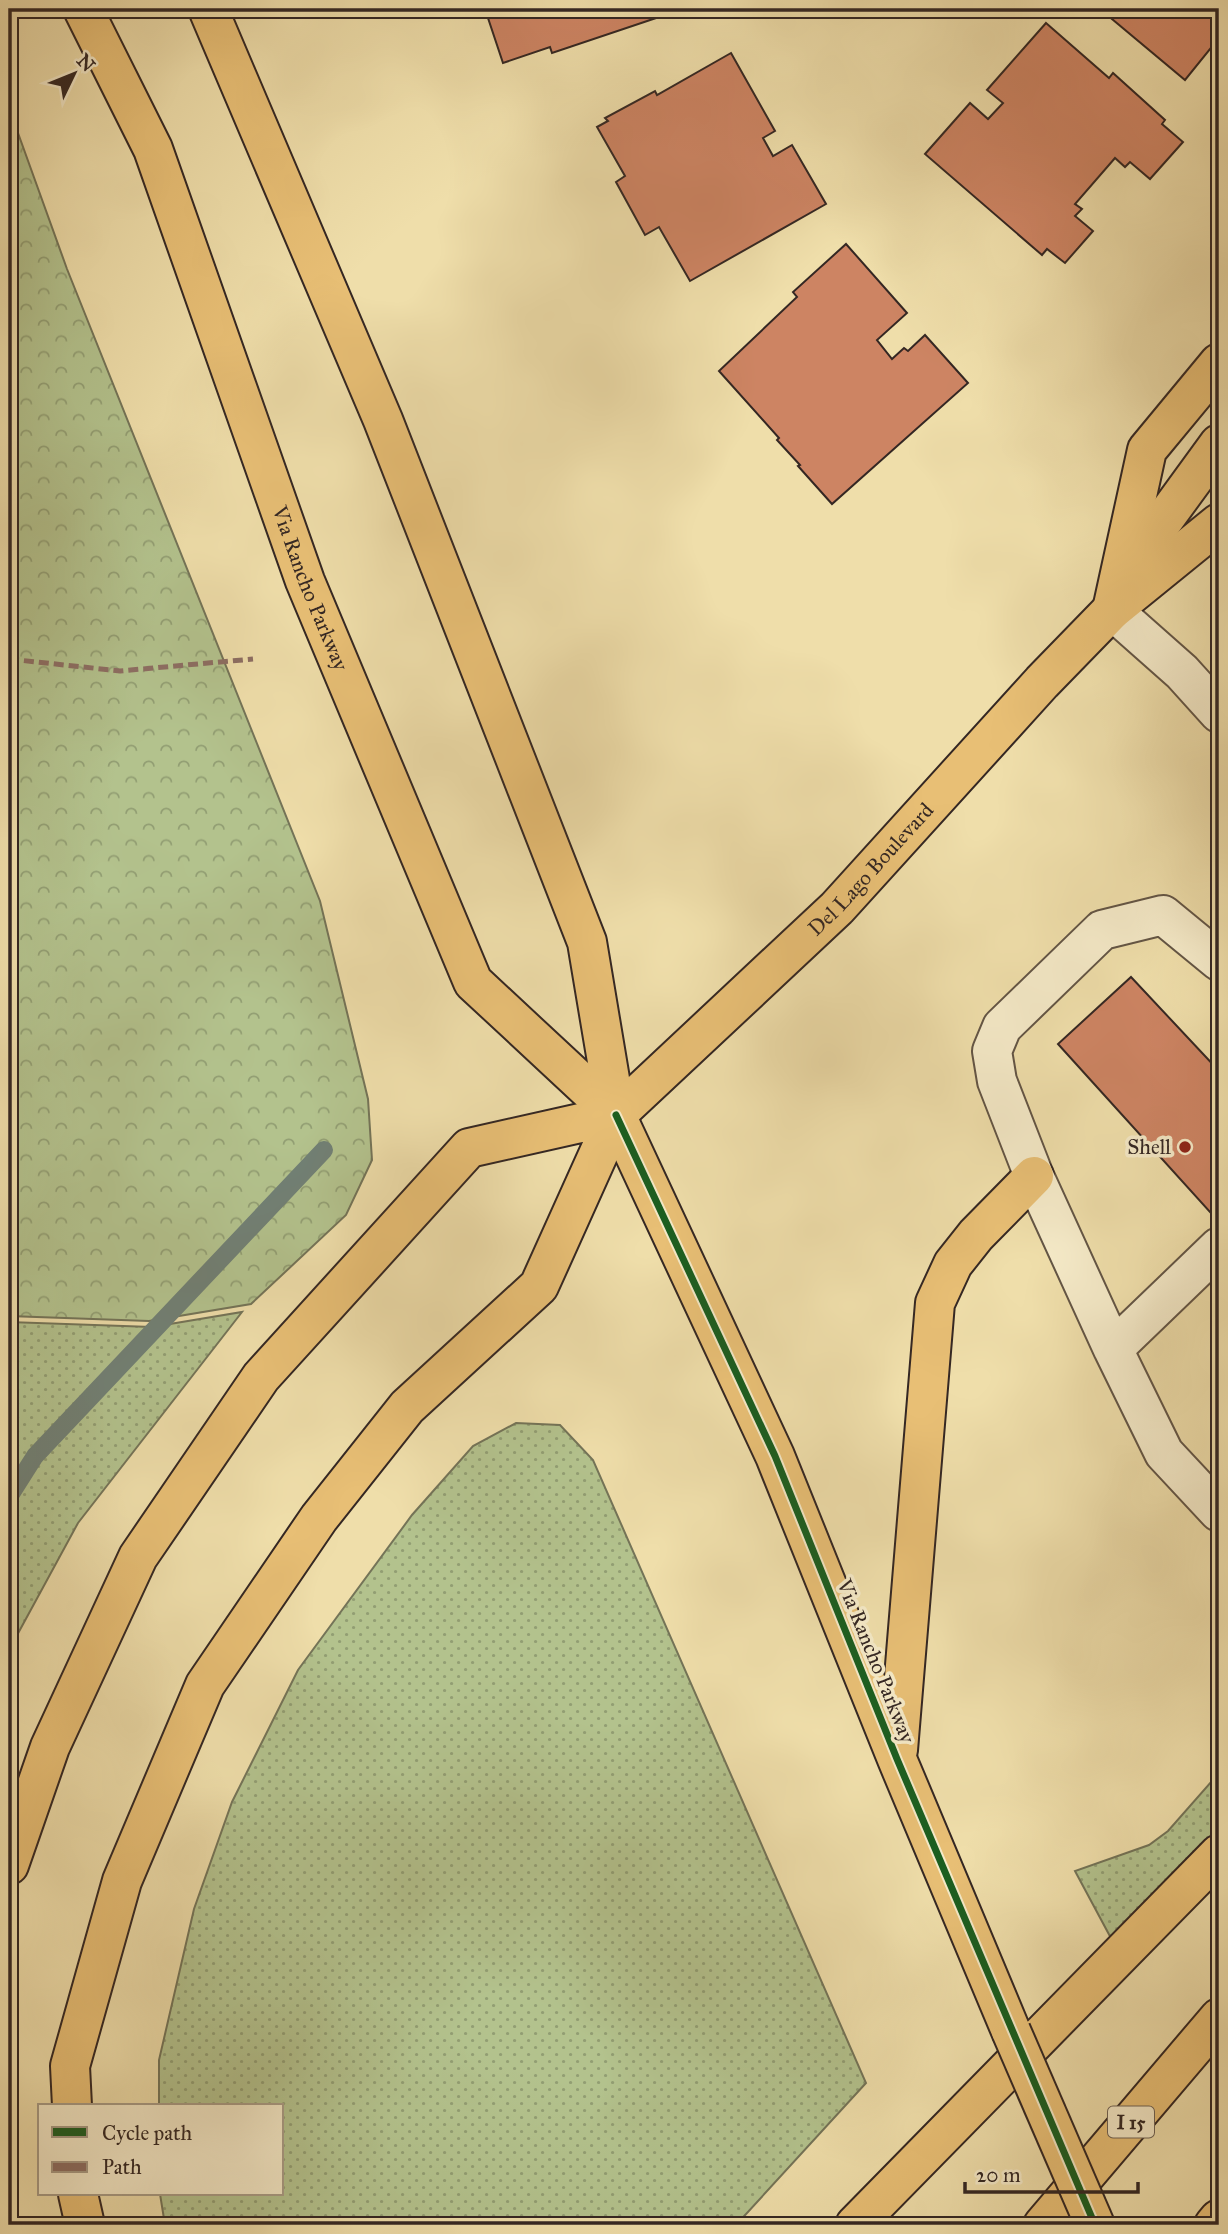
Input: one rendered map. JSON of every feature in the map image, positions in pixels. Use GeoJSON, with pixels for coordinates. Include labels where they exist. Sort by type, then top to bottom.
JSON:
{"type":"FeatureCollection","features":[{"type":"Feature","properties":{"kind":"main road","name":"Via Rancho Parkway"},"geometry":{"type":"LineString","coordinates":[[83,9],[153,149],[305,581],[473,982],[616,1115]]}},
{"type":"Feature","properties":{"kind":"main road","name":"Via Rancho Parkway"},"geometry":{"type":"LineString","coordinates":[[208,9],[383,420],[587,942],[616,1115],[775,1456],[897,1759],[1095,2225]]}},
{"type":"Feature","properties":{"kind":"main road"},"geometry":{"type":"LineString","coordinates":[[1112,610],[1147,450],[1219,363]]}},
{"type":"Feature","properties":{"kind":"main road"},"geometry":{"type":"LineString","coordinates":[[1112,610],[1157,530],[1219,444]]}},
{"type":"Feature","properties":{"kind":"main road","name":"Del Lago Boulevard"},"geometry":{"type":"LineString","coordinates":[[616,1115],[837,908],[1042,682],[1112,610],[1219,523]]}},
{"type":"Feature","properties":{"kind":"main road"},"geometry":{"type":"LineString","coordinates":[[9,1865],[50,1747],[138,1557],[261,1377],[469,1148],[616,1115]]}},
{"type":"Feature","properties":{"kind":"main road"},"geometry":{"type":"LineString","coordinates":[[72,2104],[70,2066],[122,1881],[205,1685],[319,1518],[407,1407],[539,1286],[616,1115]]}},
{"type":"Feature","properties":{"kind":"main road"},"geometry":{"type":"LineString","coordinates":[[897,1759],[935,1303],[953,1264],[976,1235],[1034,1176]]}},
{"type":"Feature","properties":{"kind":"main road"},"geometry":{"type":"LineString","coordinates":[[855,2225],[1219,1854]]}},
{"type":"Feature","properties":{"kind":"main road","name":"I 15"},"geometry":{"type":"LineString","coordinates":[[1043,2225],[1219,2018]]}},
{"type":"Feature","properties":{"kind":"main road"},"geometry":{"type":"LineString","coordinates":[[78,2196],[85,2225]]}},
{"type":"Feature","properties":{"kind":"main road"},"geometry":{"type":"LineString","coordinates":[[1214,2225],[1219,2219]]}},
{"type":"Feature","properties":{"kind":"lane"},"geometry":{"type":"LineString","coordinates":[[1112,610],[1182,672],[1219,713]]}},
{"type":"Feature","properties":{"kind":"lane"},"geometry":{"type":"LineString","coordinates":[[1219,961],[1163,915],[1102,930],[1003,1027],[992,1051],[997,1082],[1034,1176],[1112,1349],[1164,1452],[1219,1512]]}},
{"type":"Feature","properties":{"kind":"lane"},"geometry":{"type":"LineString","coordinates":[[1112,1349],[1219,1247]]}},
{"type":"Feature","properties":{"kind":"green space"},"geometry":{"type":"Polygon","coordinates":[[[9,108],[67,269],[320,901],[368,1099],[372,1160],[346,1215],[251,1304],[149,1321],[9,1316],[9,108]]]}},
{"type":"Feature","properties":{"kind":"green space"},"geometry":{"type":"Polygon","coordinates":[[[242,1312],[78,1523],[9,1650],[9,1322],[152,1327],[242,1312]]]}},
{"type":"Feature","properties":{"kind":"green space"},"geometry":{"type":"Polygon","coordinates":[[[516,1423],[560,1425],[593,1460],[866,2083],[736,2225],[165,2225],[160,2196],[284,2196],[284,2104],[159,2104],[159,2060],[194,1909],[232,1802],[298,1670],[412,1515],[473,1446],[516,1423]]]}},
{"type":"Feature","properties":{"kind":"green space"},"geometry":{"type":"Polygon","coordinates":[[[1219,1773],[1219,1830],[1112,1940],[1075,1871],[1149,1845],[1168,1831],[1219,1773]]]}},
{"type":"Feature","properties":{"kind":"building"},"geometry":{"type":"Polygon","coordinates":[[[485,9],[683,9],[552,53],[550,47],[503,63],[485,9]]]}},
{"type":"Feature","properties":{"kind":"building"},"geometry":{"type":"Polygon","coordinates":[[[1100,9],[1219,9],[1219,38],[1185,80],[1100,9]]]}},
{"type":"Feature","properties":{"kind":"building"},"geometry":{"type":"Polygon","coordinates":[[[1046,23],[1109,78],[1113,73],[1165,120],[1162,124],[1183,142],[1150,179],[1130,162],[1125,167],[1115,158],[1075,204],[1082,209],[1075,216],[1093,231],[1065,263],[1047,249],[1042,255],[925,154],[970,103],[988,119],[1003,103],[987,90],[1046,23]]]}},
{"type":"Feature","properties":{"kind":"building"},"geometry":{"type":"Polygon","coordinates":[[[731,53],[775,131],[763,138],[773,156],[792,145],[826,204],[690,281],[659,227],[645,235],[616,182],[625,176],[597,127],[608,121],[605,118],[655,91],[657,95],[731,53]]]}},
{"type":"Feature","properties":{"kind":"building"},"geometry":{"type":"Polygon","coordinates":[[[846,244],[907,313],[877,340],[892,359],[904,348],[908,351],[925,335],[968,383],[832,504],[777,440],[779,438],[719,371],[797,297],[793,292],[846,244]]]}},
{"type":"Feature","properties":{"kind":"building","name":"Shell"},"geometry":{"type":"Polygon","coordinates":[[[1131,977],[1219,1071],[1219,1222],[1058,1044],[1131,977]]]}},
{"type":"Feature","properties":{"kind":"waterway"},"geometry":{"type":"LineString","coordinates":[[9,1497],[35,1456],[324,1150]]}},
{"type":"Feature","properties":{"kind":"marked path"},"geometry":{"type":"LineString","coordinates":[[9,659],[120,671],[253,659]]}},
{"type":"Feature","properties":{"kind":"cycle path"},"geometry":{"type":"LineString","coordinates":[[616,1115],[775,1456],[897,1759],[1095,2225]]}},
{"type":"Feature","properties":{"kind":"place","name":"Shell"},"geometry":{"type":"Point","coordinates":[1185,1147]}}]}
